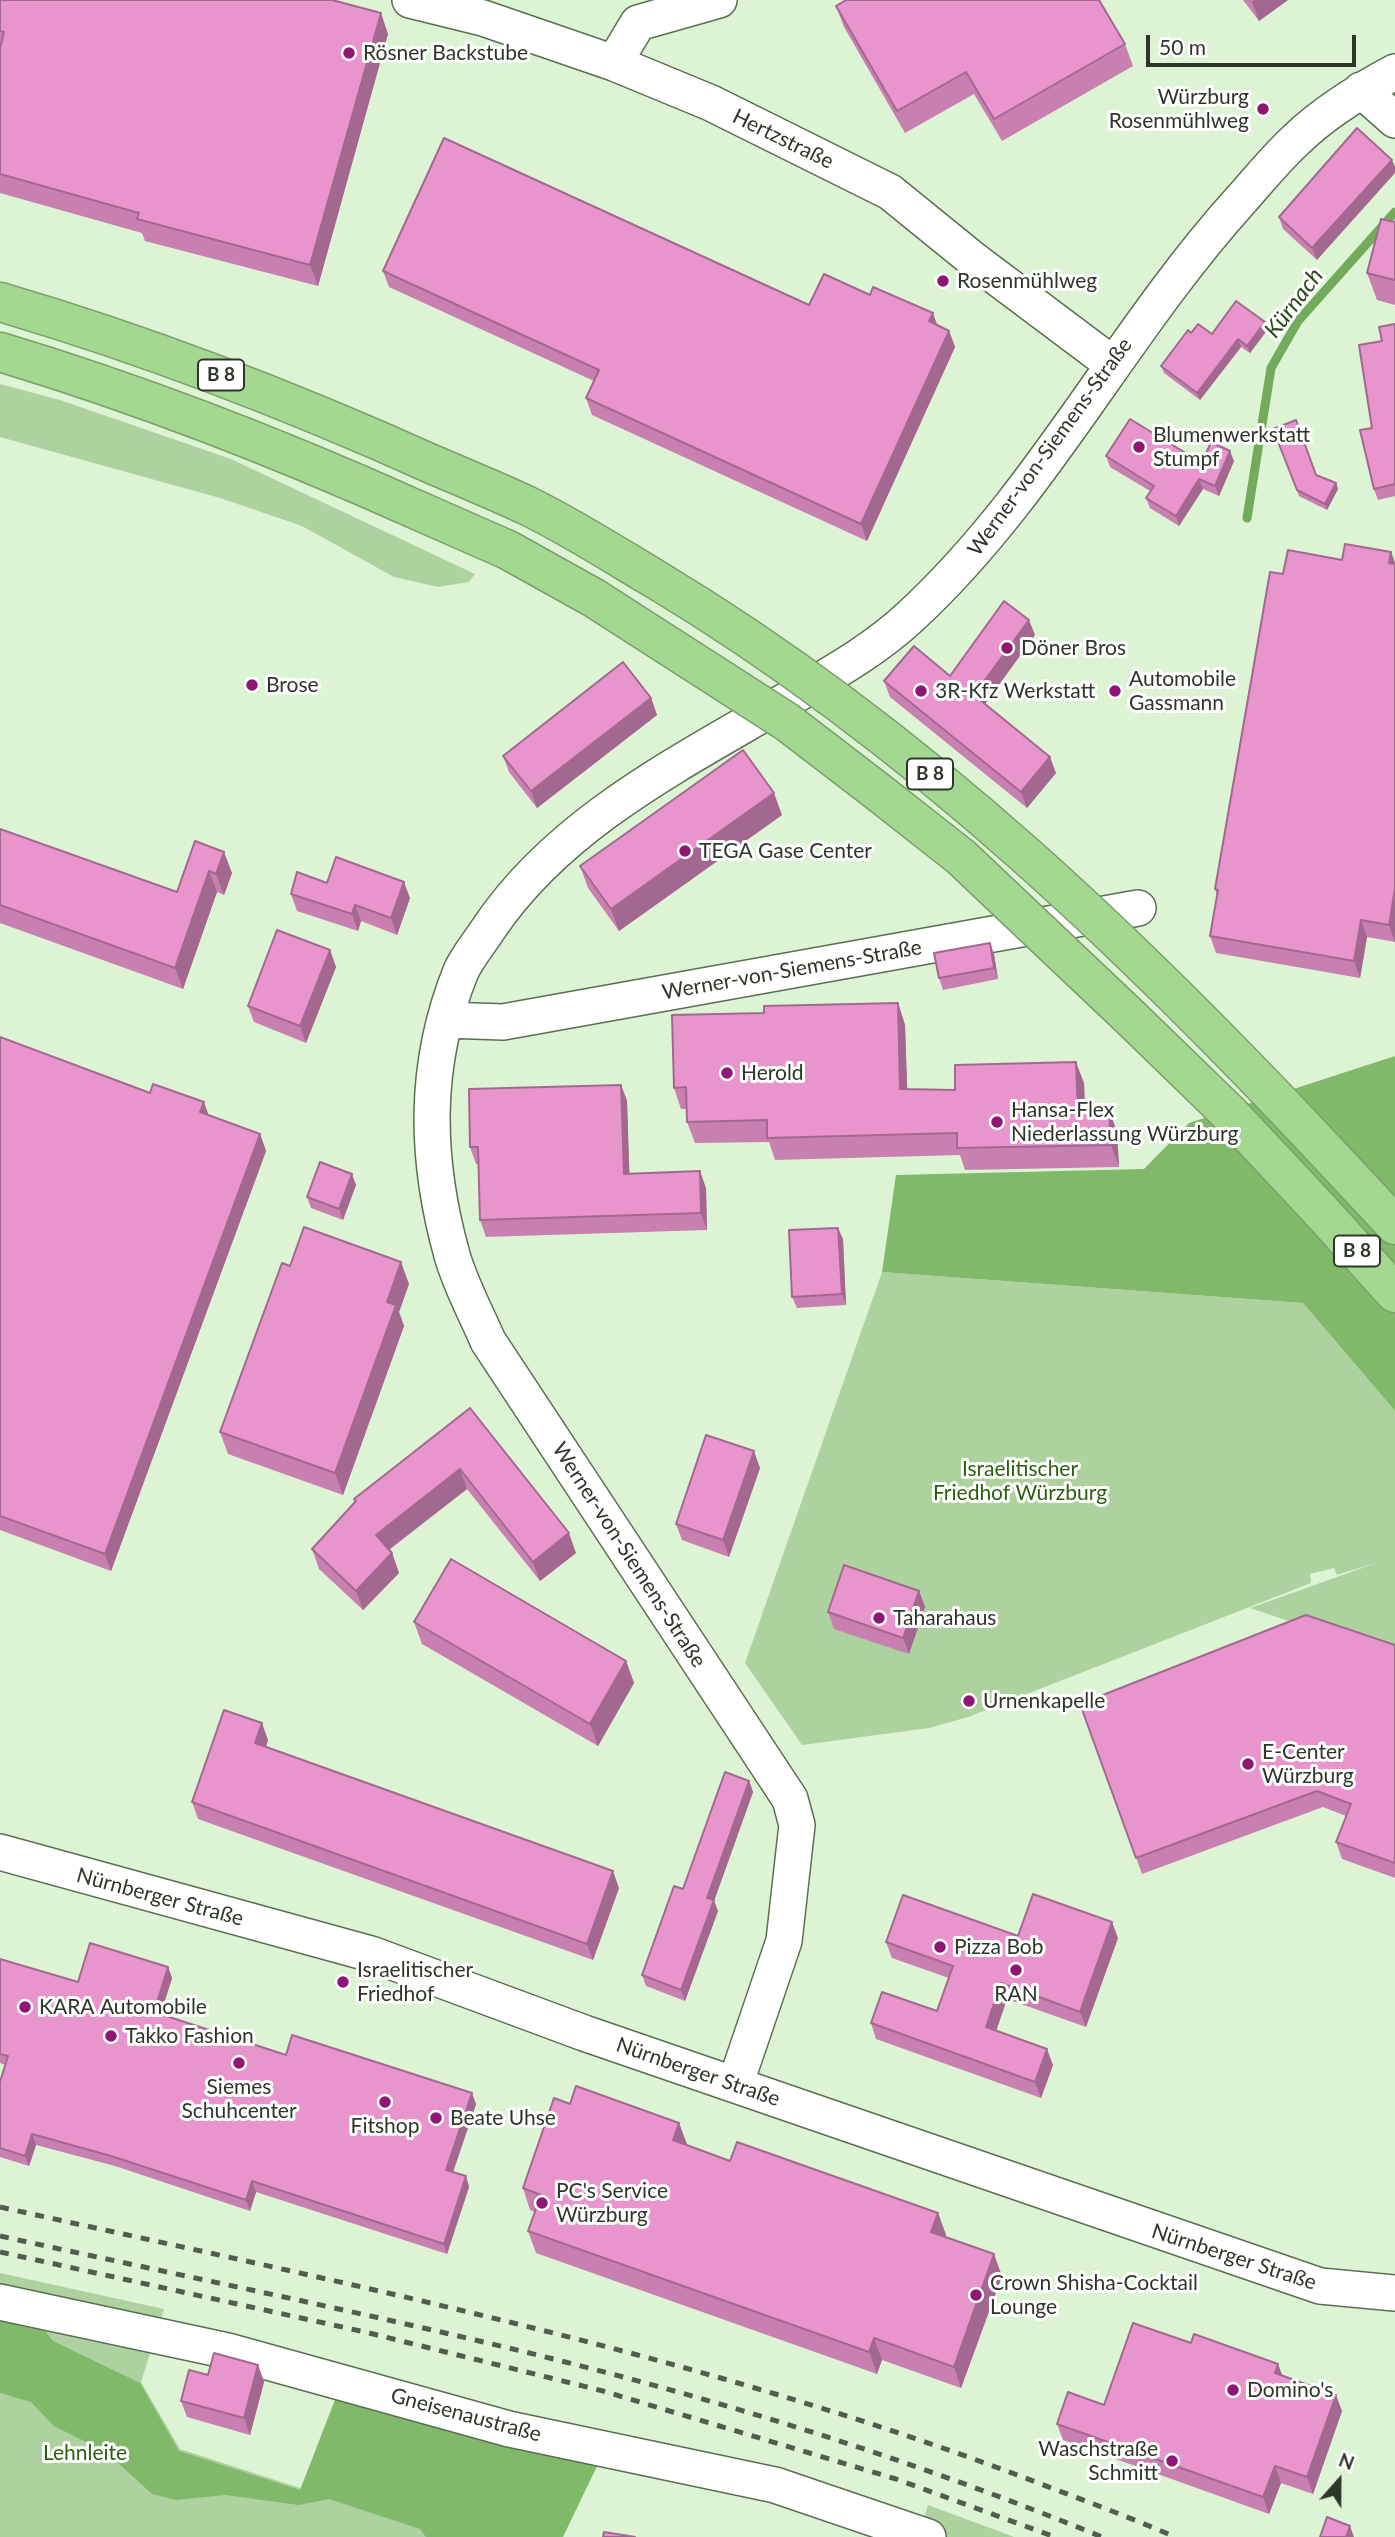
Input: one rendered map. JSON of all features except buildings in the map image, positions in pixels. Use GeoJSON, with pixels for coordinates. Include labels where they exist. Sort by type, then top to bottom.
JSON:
{"type":"FeatureCollection","features":[{"type":"Feature","properties":{"kind":"highway","name":"B 8"},"geometry":{"type":"LineString","coordinates":[[0,302],[215,373],[325,415],[529,507],[718,617],[905,753],[988,821],[1098,920],[1263,1084],[1395,1225]]}},
{"type":"Feature","properties":{"kind":"highway","name":"B 8"},"geometry":{"type":"LineString","coordinates":[[0,352],[178,411],[299,458],[508,551],[594,598],[787,722],[961,857],[1230,1114],[1395,1293]]}},
{"type":"Feature","properties":{"kind":"street","name":"Hertzstraße"},"geometry":{"type":"LineString","coordinates":[[410,0],[483,18],[614,63],[712,103],[890,192],[975,261],[1111,363]]}},
{"type":"Feature","properties":{"kind":"street"},"geometry":{"type":"LineString","coordinates":[[614,63],[638,23],[719,0]]}},
{"type":"Feature","properties":{"kind":"street","name":"Werner-von-Siemens-Straße"},"geometry":{"type":"LineString","coordinates":[[735,2085],[784,1941],[797,1825],[790,1799],[488,1341],[453,1258],[432,1165],[432,1080],[446,1020],[463,967],[500,911],[529,877],[586,825],[666,772],[848,664],[908,620],[964,564],[1062,438],[1111,363],[1198,248],[1297,138],[1360,90],[1395,72]]}},
{"type":"Feature","properties":{"kind":"street"},"geometry":{"type":"LineString","coordinates":[[1360,90],[1395,120]]}},
{"type":"Feature","properties":{"kind":"street","name":"Werner-von-Siemens-Straße"},"geometry":{"type":"LineString","coordinates":[[446,1020],[503,1022],[1138,908]]}},
{"type":"Feature","properties":{"kind":"street","name":"Nürnberger Straße"},"geometry":{"type":"LineString","coordinates":[[0,1852],[371,1954],[735,2085],[1310,2283],[1395,2293]]}},
{"type":"Feature","properties":{"kind":"street","name":"Gneisenaustraße"},"geometry":{"type":"LineString","coordinates":[[0,2302],[229,2351],[509,2429],[775,2485],[928,2537]]}},
{"type":"Feature","properties":{"kind":"green space"},"geometry":{"type":"Polygon","coordinates":[[[0,384],[60,400],[231,459],[475,574],[469,582],[438,587],[394,577],[302,526],[220,498],[0,437],[0,384]]]}},
{"type":"Feature","properties":{"kind":"green space"},"geometry":{"type":"Polygon","coordinates":[[[1395,1056],[1395,1411],[1303,1303],[882,1272],[896,1175],[1144,1169],[1189,1123],[1395,1056]]]}},
{"type":"Feature","properties":{"kind":"green space","name":"Israelitischer Friedhof Würzburg"},"geometry":{"type":"Polygon","coordinates":[[[882,1272],[1303,1303],[1395,1411],[1395,1657],[1250,1608],[1379,1562],[1337,1575],[1334,1568],[1310,1574],[1311,1583],[968,1717],[929,1728],[802,1745],[745,1663],[882,1272]]]}},
{"type":"Feature","properties":{"kind":"green space","name":"Lehnleite"},"geometry":{"type":"Polygon","coordinates":[[[0,2273],[164,2309],[141,2382],[180,2449],[300,2488],[562,2537],[0,2537],[0,2273]]]}},
{"type":"Feature","properties":{"kind":"green space"},"geometry":{"type":"Polygon","coordinates":[[[0,2313],[37,2321],[53,2341],[140,2383],[179,2451],[300,2490],[338,2392],[600,2460],[563,2537],[426,2537],[420,2529],[329,2499],[299,2505],[225,2495],[176,2500],[152,2494],[106,2452],[54,2426],[31,2402],[0,2393],[0,2313]]]}},
{"type":"Feature","properties":{"kind":"green space"},"geometry":{"type":"Polygon","coordinates":[[[928,2505],[1009,2535],[1014,2537],[918,2537],[928,2505]]]}},
{"type":"Feature","properties":{"kind":"waterway","name":"Kürnach"},"geometry":{"type":"LineString","coordinates":[[1247,518],[1271,368],[1298,321],[1395,212]]}},
{"type":"Feature","properties":{"kind":"railway"},"geometry":{"type":"LineString","coordinates":[[0,2207],[387,2293],[643,2356],[896,2432],[1020,2476],[1175,2537]]}},
{"type":"Feature","properties":{"kind":"railway"},"geometry":{"type":"LineString","coordinates":[[0,2236],[442,2332],[654,2385],[784,2423],[913,2466],[1102,2537]]}},
{"type":"Feature","properties":{"kind":"railway"},"geometry":{"type":"LineString","coordinates":[[0,2252],[365,2332],[603,2391],[896,2479],[1055,2537]]}},
{"type":"Feature","properties":{"kind":"place","name":"Rösner Backstube"},"geometry":{"type":"Point","coordinates":[349,53]}},
{"type":"Feature","properties":{"kind":"place","name":"Würzburg Rosenmühlweg"},"geometry":{"type":"Point","coordinates":[1263,109]}},
{"type":"Feature","properties":{"kind":"place","name":"Rosenmühlweg"},"geometry":{"type":"Point","coordinates":[943,281]}},
{"type":"Feature","properties":{"kind":"place","name":"Blumenwerkstatt Stumpf"},"geometry":{"type":"Point","coordinates":[1139,447]}},
{"type":"Feature","properties":{"kind":"place","name":"Döner Bros"},"geometry":{"type":"Point","coordinates":[1007,648]}},
{"type":"Feature","properties":{"kind":"place","name":"Brose"},"geometry":{"type":"Point","coordinates":[252,685]}},
{"type":"Feature","properties":{"kind":"place","name":"3R-Kfz Werkstatt"},"geometry":{"type":"Point","coordinates":[921,691]}},
{"type":"Feature","properties":{"kind":"place","name":"Automobile Gassmann"},"geometry":{"type":"Point","coordinates":[1115,691]}},
{"type":"Feature","properties":{"kind":"place","name":"TEGA Gase Center"},"geometry":{"type":"Point","coordinates":[685,851]}},
{"type":"Feature","properties":{"kind":"place","name":"Herold"},"geometry":{"type":"Point","coordinates":[727,1073]}},
{"type":"Feature","properties":{"kind":"place","name":"Hansa-Flex Niederlassung Würzburg"},"geometry":{"type":"Point","coordinates":[997,1122]}},
{"type":"Feature","properties":{"kind":"place","name":"Taharahaus"},"geometry":{"type":"Point","coordinates":[879,1618]}},
{"type":"Feature","properties":{"kind":"place","name":"Urnenkapelle"},"geometry":{"type":"Point","coordinates":[969,1701]}},
{"type":"Feature","properties":{"kind":"place","name":"E-Center Würzburg"},"geometry":{"type":"Point","coordinates":[1248,1764]}},
{"type":"Feature","properties":{"kind":"place","name":"Pizza Bob"},"geometry":{"type":"Point","coordinates":[940,1947]}},
{"type":"Feature","properties":{"kind":"place","name":"RAN"},"geometry":{"type":"Point","coordinates":[1016,1970]}},
{"type":"Feature","properties":{"kind":"place","name":"Israelitischer Friedhof"},"geometry":{"type":"Point","coordinates":[343,1982]}},
{"type":"Feature","properties":{"kind":"place","name":"KARA Automobile"},"geometry":{"type":"Point","coordinates":[25,2007]}},
{"type":"Feature","properties":{"kind":"place","name":"Takko Fashion"},"geometry":{"type":"Point","coordinates":[111,2036]}},
{"type":"Feature","properties":{"kind":"place","name":"Siemes Schuhcenter"},"geometry":{"type":"Point","coordinates":[239,2063]}},
{"type":"Feature","properties":{"kind":"place","name":"Fitshop"},"geometry":{"type":"Point","coordinates":[385,2102]}},
{"type":"Feature","properties":{"kind":"place","name":"Beate Uhse"},"geometry":{"type":"Point","coordinates":[436,2118]}},
{"type":"Feature","properties":{"kind":"place","name":"PC's Service Würzburg"},"geometry":{"type":"Point","coordinates":[542,2203]}},
{"type":"Feature","properties":{"kind":"place","name":"Crown Shisha-Cocktail Lounge"},"geometry":{"type":"Point","coordinates":[976,2295]}},
{"type":"Feature","properties":{"kind":"place","name":"Domino's"},"geometry":{"type":"Point","coordinates":[1233,2390]}},
{"type":"Feature","properties":{"kind":"place","name":"Waschstraße Schmitt"},"geometry":{"type":"Point","coordinates":[1172,2461]}}]}
